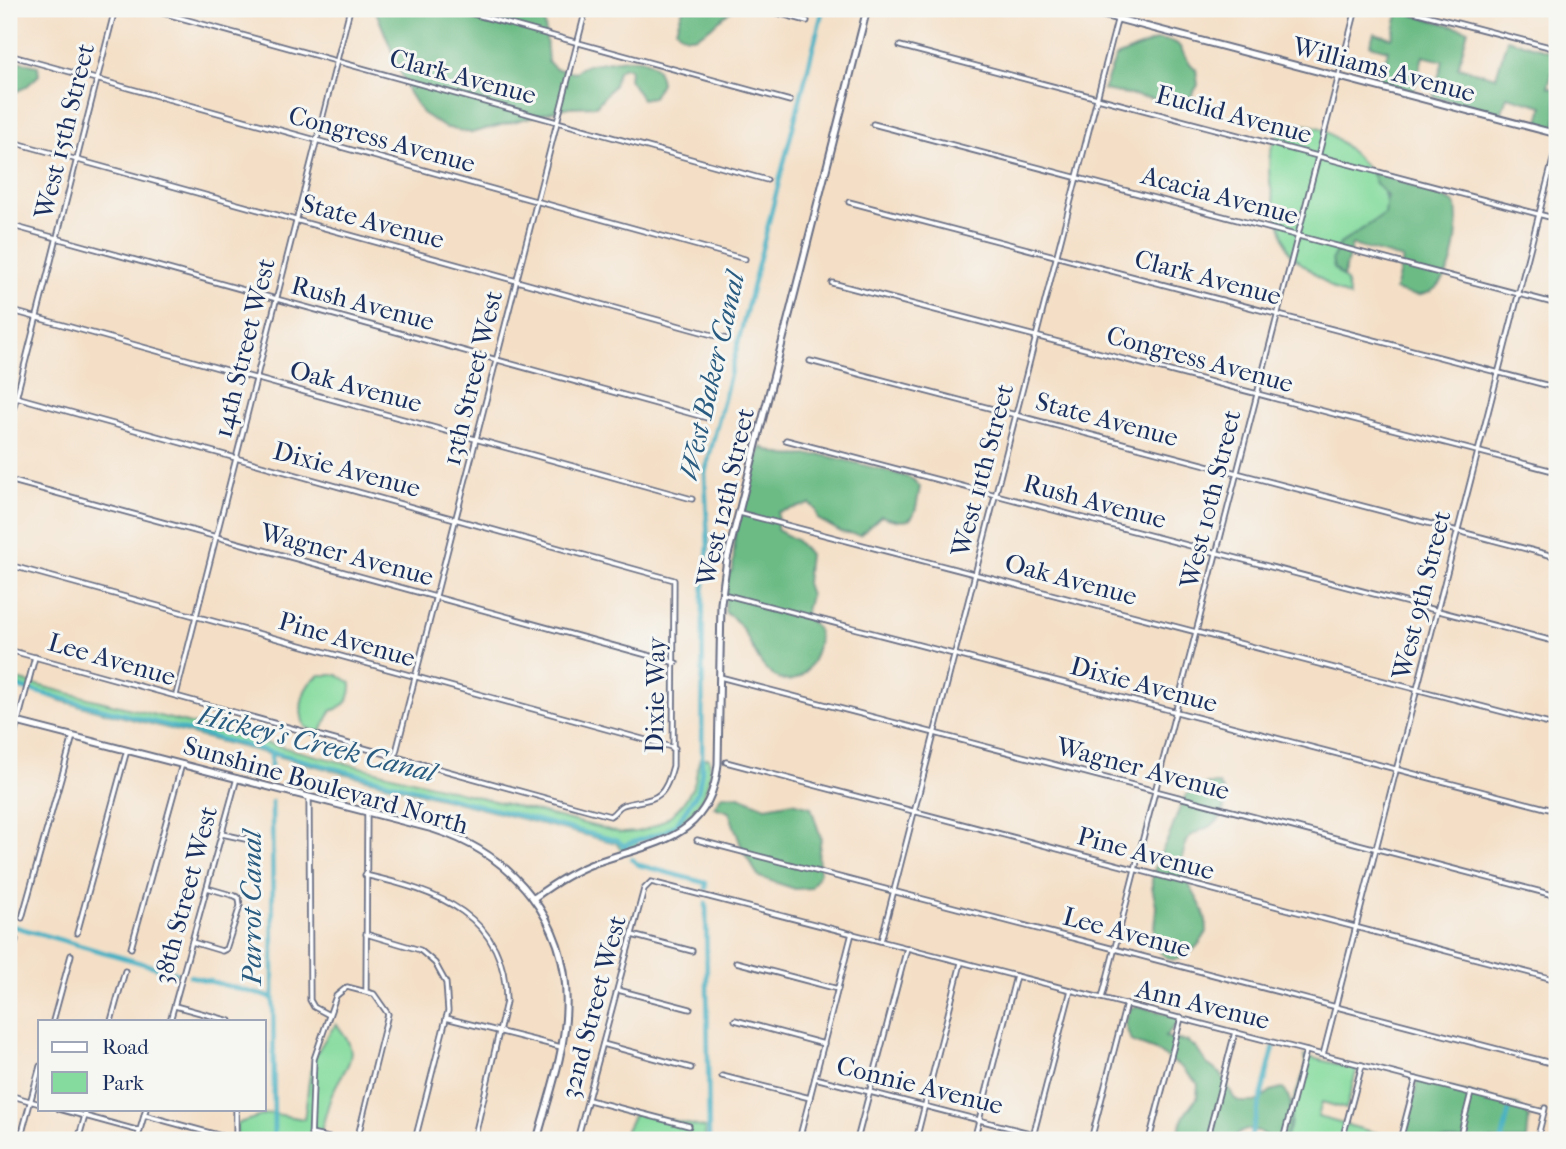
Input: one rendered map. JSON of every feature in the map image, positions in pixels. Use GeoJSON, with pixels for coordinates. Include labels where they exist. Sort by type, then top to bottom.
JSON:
{"type":"FeatureCollection","features":[{"type":"Feature","properties":{"kind":"street","name":"West 15th Street"},"geometry":{"type":"LineString","coordinates":[[9,425],[115,9]]}},
{"type":"Feature","properties":{"kind":"street","name":"Clark Avenue"},"geometry":{"type":"LineString","coordinates":[[148,9],[767,180]]}},
{"type":"Feature","properties":{"kind":"street","name":"14th Street West"},"geometry":{"type":"LineString","coordinates":[[176,696],[350,9]]}},
{"type":"Feature","properties":{"kind":"street"},"geometry":{"type":"LineString","coordinates":[[455,9],[790,102]]}},
{"type":"Feature","properties":{"kind":"street","name":"13th Street West"},"geometry":{"type":"LineString","coordinates":[[395,757],[586,9]]}},
{"type":"Feature","properties":{"kind":"street"},"geometry":{"type":"LineString","coordinates":[[763,9],[807,21]]}},
{"type":"Feature","properties":{"kind":"street","name":"West 12th Street"},"geometry":{"type":"LineString","coordinates":[[534,898],[588,866],[666,842],[695,819],[709,797],[717,772],[722,593],[738,512],[867,9]]}},
{"type":"Feature","properties":{"kind":"street","name":"Williams Avenue"},"geometry":{"type":"LineString","coordinates":[[1080,9],[1557,134]]}},
{"type":"Feature","properties":{"kind":"street","name":"West 11th Street"},"geometry":{"type":"LineString","coordinates":[[881,941],[1121,9]]}},
{"type":"Feature","properties":{"kind":"street","name":"West 10th Street"},"geometry":{"type":"LineString","coordinates":[[1102,998],[1356,9]]}},
{"type":"Feature","properties":{"kind":"street"},"geometry":{"type":"LineString","coordinates":[[1403,9],[1557,49]]}},
{"type":"Feature","properties":{"kind":"street","name":"Euclid Avenue"},"geometry":{"type":"LineString","coordinates":[[900,46],[1557,219]]}},
{"type":"Feature","properties":{"kind":"street","name":"Congress Avenue"},"geometry":{"type":"LineString","coordinates":[[9,55],[746,259]]}},
{"type":"Feature","properties":{"kind":"street","name":"Acacia Avenue"},"geometry":{"type":"LineString","coordinates":[[873,124],[1557,304]]}},
{"type":"Feature","properties":{"kind":"street","name":"State Avenue"},"geometry":{"type":"LineString","coordinates":[[9,141],[727,339]]}},
{"type":"Feature","properties":{"kind":"street","name":"West 9th Street"},"geometry":{"type":"LineString","coordinates":[[1323,1055],[1557,144]]}},
{"type":"Feature","properties":{"kind":"street","name":"Clark Avenue"},"geometry":{"type":"LineString","coordinates":[[849,202],[1557,388]]}},
{"type":"Feature","properties":{"kind":"street","name":"Rush Avenue"},"geometry":{"type":"LineString","coordinates":[[9,225],[707,418]]}},
{"type":"Feature","properties":{"kind":"street","name":"Congress Avenue"},"geometry":{"type":"LineString","coordinates":[[832,283],[1557,472]]}},
{"type":"Feature","properties":{"kind":"street","name":"Oak Avenue"},"geometry":{"type":"LineString","coordinates":[[9,310],[692,499]]}},
{"type":"Feature","properties":{"kind":"street","name":"State Avenue"},"geometry":{"type":"LineString","coordinates":[[810,361],[1557,557]]}},
{"type":"Feature","properties":{"kind":"street","name":"Dixie Avenue"},"geometry":{"type":"LineString","coordinates":[[9,395],[674,580]]}},
{"type":"Feature","properties":{"kind":"street","name":"Rush Avenue"},"geometry":{"type":"LineString","coordinates":[[786,440],[1557,642]]}},
{"type":"Feature","properties":{"kind":"street","name":"Wagner Avenue"},"geometry":{"type":"LineString","coordinates":[[9,480],[676,663]]}},
{"type":"Feature","properties":{"kind":"street","name":"Oak Avenue"},"geometry":{"type":"LineString","coordinates":[[738,512],[1557,726]]}},
{"type":"Feature","properties":{"kind":"street","name":"Pine Avenue"},"geometry":{"type":"LineString","coordinates":[[9,565],[675,748]]}},
{"type":"Feature","properties":{"kind":"street","name":"Dixie Way"},"geometry":{"type":"LineString","coordinates":[[610,816],[622,806],[646,802],[662,792],[670,778],[675,748],[674,580]]}},
{"type":"Feature","properties":{"kind":"street","name":"Dixie Avenue"},"geometry":{"type":"LineString","coordinates":[[722,593],[1557,811]]}},
{"type":"Feature","properties":{"kind":"street","name":"Lee Avenue"},"geometry":{"type":"LineString","coordinates":[[9,650],[610,816]]}},
{"type":"Feature","properties":{"kind":"street"},"geometry":{"type":"LineString","coordinates":[[9,755],[35,657]]}},
{"type":"Feature","properties":{"kind":"street","name":"Wagner Avenue"},"geometry":{"type":"LineString","coordinates":[[720,677],[1557,896]]}},
{"type":"Feature","properties":{"kind":"street","name":"Sunshine Boulevard North"},"geometry":{"type":"LineString","coordinates":[[9,720],[433,829],[467,842],[499,862],[534,898],[556,939],[565,973],[566,1009],[561,1047],[537,1140]]}},
{"type":"Feature","properties":{"kind":"street"},"geometry":{"type":"LineString","coordinates":[[22,918],[73,736]]}},
{"type":"Feature","properties":{"kind":"street"},"geometry":{"type":"LineString","coordinates":[[77,933],[127,750]]}},
{"type":"Feature","properties":{"kind":"street","name":"Pine Avenue"},"geometry":{"type":"LineString","coordinates":[[726,762],[1557,981]]}},
{"type":"Feature","properties":{"kind":"street"},"geometry":{"type":"LineString","coordinates":[[131,948],[182,764]]}},
{"type":"Feature","properties":{"kind":"street","name":"38th Street West"},"geometry":{"type":"LineString","coordinates":[[170,1020],[237,778]]}},
{"type":"Feature","properties":{"kind":"street"},"geometry":{"type":"LineString","coordinates":[[309,797],[310,1000],[314,1007],[328,1015]]}},
{"type":"Feature","properties":{"kind":"street"},"geometry":{"type":"LineString","coordinates":[[366,990],[367,811]]}},
{"type":"Feature","properties":{"kind":"street"},"geometry":{"type":"LineString","coordinates":[[222,834],[240,839],[254,836]]}},
{"type":"Feature","properties":{"kind":"street","name":"Lee Avenue"},"geometry":{"type":"LineString","coordinates":[[697,840],[1548,1062]]}},
{"type":"Feature","properties":{"kind":"street"},"geometry":{"type":"LineString","coordinates":[[365,875],[433,893],[456,906],[477,924],[493,948],[504,978],[506,1002],[474,1140]]}},
{"type":"Feature","properties":{"kind":"street","name":"Ann Avenue"},"geometry":{"type":"LineString","coordinates":[[647,884],[665,885],[1544,1110],[1537,1140]]}},
{"type":"Feature","properties":{"kind":"street","name":"32nd Street West"},"geometry":{"type":"LineString","coordinates":[[577,1140],[647,884]]}},
{"type":"Feature","properties":{"kind":"street"},"geometry":{"type":"LineString","coordinates":[[192,942],[222,951],[226,949],[240,906],[239,898],[207,888]]}},
{"type":"Feature","properties":{"kind":"street"},"geometry":{"type":"LineString","coordinates":[[799,1140],[852,933]]}},
{"type":"Feature","properties":{"kind":"street"},"geometry":{"type":"LineString","coordinates":[[366,934],[410,945],[432,959],[446,983],[449,1000],[446,1018],[415,1140]]}},
{"type":"Feature","properties":{"kind":"street"},"geometry":{"type":"LineString","coordinates":[[632,936],[692,951]]}},
{"type":"Feature","properties":{"kind":"street"},"geometry":{"type":"LineString","coordinates":[[9,968],[16,940]]}},
{"type":"Feature","properties":{"kind":"street"},"geometry":{"type":"LineString","coordinates":[[857,1140],[907,948]]}},
{"type":"Feature","properties":{"kind":"street"},"geometry":{"type":"LineString","coordinates":[[52,1020],[71,955]]}},
{"type":"Feature","properties":{"kind":"street"},"geometry":{"type":"LineString","coordinates":[[736,962],[838,989]]}},
{"type":"Feature","properties":{"kind":"street"},"geometry":{"type":"LineString","coordinates":[[916,1140],[961,962]]}},
{"type":"Feature","properties":{"kind":"street"},"geometry":{"type":"LineString","coordinates":[[111,1020],[125,971]]}},
{"type":"Feature","properties":{"kind":"street"},"geometry":{"type":"LineString","coordinates":[[974,1140],[1016,976]]}},
{"type":"Feature","properties":{"kind":"street"},"geometry":{"type":"LineString","coordinates":[[311,1140],[311,1071],[328,1015],[336,996],[343,988],[366,990],[381,1000],[388,1018],[357,1140]]}},
{"type":"Feature","properties":{"kind":"street"},"geometry":{"type":"LineString","coordinates":[[617,990],[690,1009]]}},
{"type":"Feature","properties":{"kind":"street"},"geometry":{"type":"LineString","coordinates":[[1032,1140],[1071,990]]}},
{"type":"Feature","properties":{"kind":"street"},"geometry":{"type":"LineString","coordinates":[[1091,1140],[1126,1004]]}},
{"type":"Feature","properties":{"kind":"street"},"geometry":{"type":"LineString","coordinates":[[174,1006],[226,1020]]}},
{"type":"Feature","properties":{"kind":"street"},"geometry":{"type":"LineString","coordinates":[[446,1018],[561,1047]]}},
{"type":"Feature","properties":{"kind":"street"},"geometry":{"type":"LineString","coordinates":[[1149,1140],[1181,1018]]}},
{"type":"Feature","properties":{"kind":"street"},"geometry":{"type":"LineString","coordinates":[[735,1020],[824,1044]]}},
{"type":"Feature","properties":{"kind":"street"},"geometry":{"type":"LineString","coordinates":[[1207,1140],[1235,1032]]}},
{"type":"Feature","properties":{"kind":"street"},"geometry":{"type":"LineString","coordinates":[[603,1044],[691,1068]]}},
{"type":"Feature","properties":{"kind":"street"},"geometry":{"type":"LineString","coordinates":[[1283,1140],[1307,1051]]}},
{"type":"Feature","properties":{"kind":"street"},"geometry":{"type":"LineString","coordinates":[[1342,1140],[1362,1065]]}},
{"type":"Feature","properties":{"kind":"street"},"geometry":{"type":"LineString","coordinates":[[20,1140],[38,1074]]}},
{"type":"Feature","properties":{"kind":"street"},"geometry":{"type":"LineString","coordinates":[[722,1076],[810,1098]]}},
{"type":"Feature","properties":{"kind":"street","name":"Connie Avenue"},"geometry":{"type":"LineString","coordinates":[[815,1078],[1057,1140]]}},
{"type":"Feature","properties":{"kind":"street"},"geometry":{"type":"LineString","coordinates":[[1400,1140],[1416,1079]]}},
{"type":"Feature","properties":{"kind":"street"},"geometry":{"type":"LineString","coordinates":[[1459,1140],[1471,1093]]}},
{"type":"Feature","properties":{"kind":"street"},"geometry":{"type":"LineString","coordinates":[[9,1095],[38,1103]]}},
{"type":"Feature","properties":{"kind":"street"},"geometry":{"type":"LineString","coordinates":[[588,1099],[689,1126]]}},
{"type":"Feature","properties":{"kind":"street"},"geometry":{"type":"LineString","coordinates":[[63,1110],[140,1131]]}},
{"type":"Feature","properties":{"kind":"street"},"geometry":{"type":"LineString","coordinates":[[78,1140],[87,1110]]}},
{"type":"Feature","properties":{"kind":"street"},"geometry":{"type":"LineString","coordinates":[[137,1140],[146,1110]]}},
{"type":"Feature","properties":{"kind":"street"},"geometry":{"type":"LineString","coordinates":[[144,1115],[236,1140],[236,1110]]}},
{"type":"Feature","properties":{"kind":"street"},"geometry":{"type":"LineString","coordinates":[[311,1134],[338,1140]]}},
{"type":"Feature","properties":{"kind":"green space"},"geometry":{"type":"Polygon","coordinates":[[[375,9],[535,9],[545,24],[548,62],[556,69],[575,72],[593,64],[640,59],[654,65],[661,83],[653,97],[642,99],[629,79],[630,69],[624,67],[618,71],[614,85],[596,106],[569,107],[471,133],[444,127],[422,113],[409,93],[375,9]]]}},
{"type":"Feature","properties":{"kind":"green space"},"geometry":{"type":"Polygon","coordinates":[[[683,9],[734,9],[705,32],[690,37],[676,29],[683,9]]]}},
{"type":"Feature","properties":{"kind":"green space"},"geometry":{"type":"Polygon","coordinates":[[[1399,11],[1468,30],[1458,67],[1496,77],[1507,39],[1557,53],[1557,74],[1552,73],[1548,87],[1557,89],[1556,130],[1538,125],[1543,106],[1507,96],[1501,115],[1433,96],[1443,61],[1423,56],[1413,92],[1379,82],[1388,50],[1370,45],[1374,33],[1392,38],[1399,11]]]}},
{"type":"Feature","properties":{"kind":"green space"},"geometry":{"type":"Polygon","coordinates":[[[1157,40],[1174,42],[1196,69],[1198,85],[1189,100],[1171,102],[1103,90],[1116,57],[1157,40]]]}},
{"type":"Feature","properties":{"kind":"green space"},"geometry":{"type":"Polygon","coordinates":[[[9,59],[38,66],[39,75],[26,87],[9,95],[9,59]]]}},
{"type":"Feature","properties":{"kind":"green space"},"geometry":{"type":"Polygon","coordinates":[[[1295,124],[1322,129],[1343,144],[1366,166],[1382,191],[1386,203],[1385,214],[1340,244],[1334,268],[1346,281],[1350,297],[1335,290],[1291,255],[1287,247],[1273,198],[1269,161],[1273,145],[1281,132],[1295,124]]]}},
{"type":"Feature","properties":{"kind":"green space"},"geometry":{"type":"Polygon","coordinates":[[[1372,171],[1456,205],[1457,229],[1453,258],[1442,282],[1433,290],[1421,295],[1411,295],[1395,290],[1403,259],[1352,245],[1343,277],[1334,268],[1332,259],[1340,244],[1385,214],[1387,196],[1375,182],[1372,171]]]}},
{"type":"Feature","properties":{"kind":"green space"},"geometry":{"type":"Polygon","coordinates":[[[762,447],[784,455],[821,455],[851,462],[907,477],[920,487],[911,518],[901,521],[881,516],[860,535],[841,532],[818,519],[816,510],[810,504],[778,512],[777,530],[796,540],[809,554],[806,583],[810,595],[805,615],[818,632],[817,649],[810,666],[797,679],[789,681],[780,679],[763,666],[741,627],[725,613],[726,578],[733,569],[735,534],[752,470],[762,447]]]}},
{"type":"Feature","properties":{"kind":"green space"},"geometry":{"type":"Polygon","coordinates":[[[320,675],[338,675],[351,683],[351,688],[347,701],[331,711],[320,733],[305,727],[301,705],[309,684],[320,675]]]}},
{"type":"Feature","properties":{"kind":"green space"},"geometry":{"type":"Polygon","coordinates":[[[9,678],[621,833],[655,826],[674,813],[694,784],[700,758],[709,758],[709,774],[706,789],[690,814],[666,832],[637,842],[638,849],[623,853],[616,843],[61,701],[9,682],[9,678]]]}},
{"type":"Feature","properties":{"kind":"green space"},"geometry":{"type":"Polygon","coordinates":[[[1219,784],[1225,793],[1223,813],[1216,823],[1189,837],[1183,852],[1185,876],[1201,906],[1207,932],[1186,956],[1172,959],[1158,949],[1154,939],[1156,906],[1152,887],[1153,873],[1183,799],[1193,789],[1219,784]]]}},
{"type":"Feature","properties":{"kind":"green space"},"geometry":{"type":"Polygon","coordinates":[[[722,795],[739,796],[766,807],[793,802],[811,807],[821,838],[818,857],[820,872],[811,888],[795,889],[759,877],[743,851],[729,812],[714,807],[722,795]]]}},
{"type":"Feature","properties":{"kind":"green space"},"geometry":{"type":"Polygon","coordinates":[[[1138,1006],[1182,1018],[1165,1037],[1188,1042],[1196,1048],[1207,1064],[1221,1074],[1234,1098],[1240,1102],[1256,1102],[1271,1091],[1282,1088],[1291,1106],[1289,1127],[1284,1140],[1268,1137],[1252,1129],[1239,1133],[1230,1140],[1179,1140],[1181,1122],[1197,1098],[1198,1084],[1181,1067],[1155,1050],[1131,1041],[1125,1024],[1130,1008],[1138,1006]]]}},
{"type":"Feature","properties":{"kind":"green space"},"geometry":{"type":"Polygon","coordinates":[[[336,1024],[350,1045],[351,1054],[331,1097],[318,1140],[237,1140],[236,1124],[270,1113],[304,1119],[314,1060],[336,1024]]]}},
{"type":"Feature","properties":{"kind":"green space"},"geometry":{"type":"Polygon","coordinates":[[[1304,1056],[1357,1069],[1346,1109],[1322,1102],[1318,1117],[1402,1140],[1284,1140],[1290,1128],[1292,1105],[1306,1067],[1304,1056]]]}},
{"type":"Feature","properties":{"kind":"green space"},"geometry":{"type":"Polygon","coordinates":[[[1418,1080],[1519,1106],[1529,1117],[1527,1140],[1404,1140],[1418,1080]]]}},
{"type":"Feature","properties":{"kind":"green space"},"geometry":{"type":"Polygon","coordinates":[[[638,1112],[705,1128],[705,1140],[621,1140],[633,1116],[638,1112]]]}},
{"type":"Feature","properties":{"kind":"waterway","name":"West Baker Canal"},"geometry":{"type":"LineString","coordinates":[[625,845],[664,832],[677,823],[698,791],[702,771],[703,594],[708,547],[705,473],[823,9]]}},
{"type":"Feature","properties":{"kind":"waterway","name":"Hickey's Creek Canal"},"geometry":{"type":"LineString","coordinates":[[9,685],[618,841],[627,849]]}},
{"type":"Feature","properties":{"kind":"waterway","name":"Parrot Canal"},"geometry":{"type":"LineString","coordinates":[[271,752],[271,774]]}},
{"type":"Feature","properties":{"kind":"waterway","name":"Parrot Canal"},"geometry":{"type":"LineString","coordinates":[[272,802],[274,1140]]}},
{"type":"Feature","properties":{"kind":"waterway"},"geometry":{"type":"LineString","coordinates":[[631,859],[639,865],[706,883],[706,888]]}},
{"type":"Feature","properties":{"kind":"waterway"},"geometry":{"type":"LineString","coordinates":[[706,903],[709,1140]]}},
{"type":"Feature","properties":{"kind":"waterway"},"geometry":{"type":"LineString","coordinates":[[9,925],[176,973]]}},
{"type":"Feature","properties":{"kind":"waterway"},"geometry":{"type":"LineString","coordinates":[[190,976],[273,998]]}},
{"type":"Feature","properties":{"kind":"waterway"},"geometry":{"type":"LineString","coordinates":[[1250,1140],[1274,1047]]}},
{"type":"Feature","properties":{"kind":"waterway"},"geometry":{"type":"LineString","coordinates":[[1502,1140],[1509,1111]]}}]}
